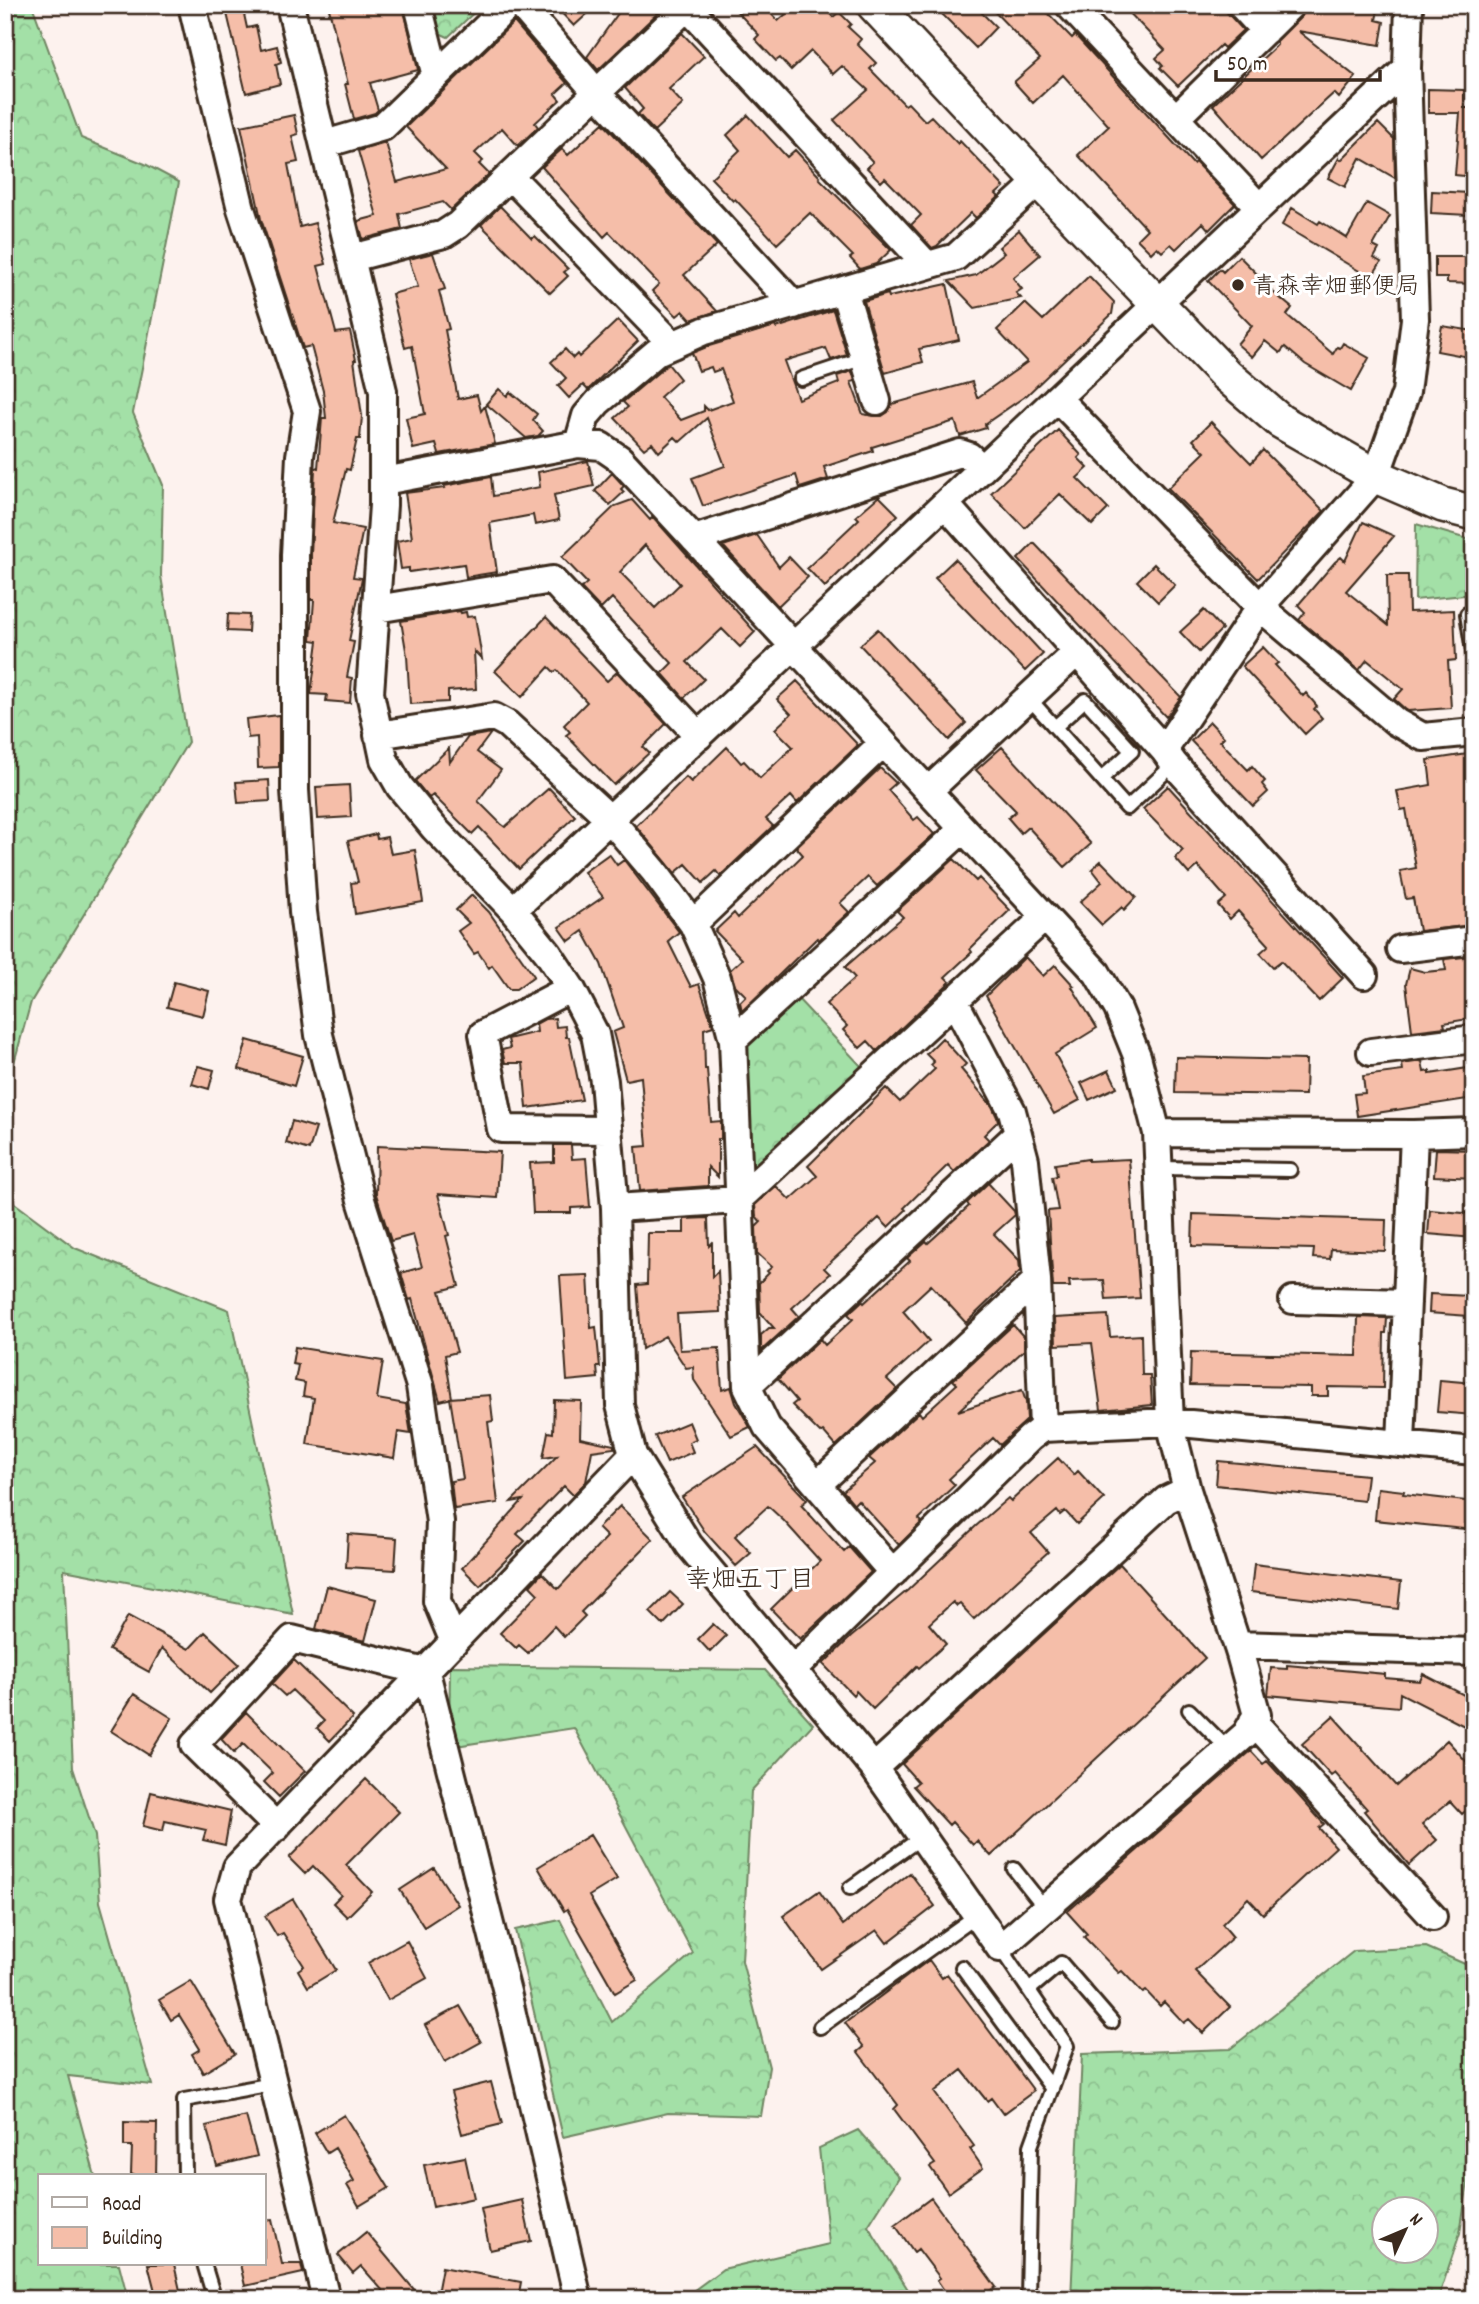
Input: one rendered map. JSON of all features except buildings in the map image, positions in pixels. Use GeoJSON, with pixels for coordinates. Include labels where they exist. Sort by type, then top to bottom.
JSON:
{"type":"FeatureCollection","features":[{"type":"Feature","properties":{"kind":"street"},"geometry":{"type":"LineString","coordinates":[[191,5],[241,209],[307,411],[300,456],[295,555],[295,790],[303,912],[319,1035],[361,1200],[420,1386],[440,1522],[436,1601],[454,1642]]}},
{"type":"Feature","properties":{"kind":"street"},"geometry":{"type":"LineString","coordinates":[[290,5],[383,391],[384,481],[370,693],[378,735],[384,759],[400,787],[434,828],[513,910],[548,953],[571,988],[595,1034],[604,1081],[615,1208],[620,1405],[634,1455],[689,1545],[874,1768],[1000,1948],[1246,1734],[1257,1715],[1186,1490],[1170,1422],[1157,1133],[1138,1056],[1118,1009],[1097,973],[620,459],[601,446],[578,444],[384,481]]}},
{"type":"Feature","properties":{"kind":"street"},"geometry":{"type":"LineString","coordinates":[[418,5],[436,76]]}},
{"type":"Feature","properties":{"kind":"street"},"geometry":{"type":"LineString","coordinates":[[325,144],[383,127],[509,5]]}},
{"type":"Feature","properties":{"kind":"street"},"geometry":{"type":"LineString","coordinates":[[521,5],[597,93],[794,305]]}},
{"type":"Feature","properties":{"kind":"street"},"geometry":{"type":"LineString","coordinates":[[874,5],[1226,374],[1280,421],[1329,452],[1376,476],[1443,505],[1474,513]]}},
{"type":"Feature","properties":{"kind":"street"},"geometry":{"type":"LineString","coordinates":[[1069,5],[1259,206]]}},
{"type":"Feature","properties":{"kind":"street"},"geometry":{"type":"LineString","coordinates":[[1241,5],[1265,31]]}},
{"type":"Feature","properties":{"kind":"street"},"geometry":{"type":"LineString","coordinates":[[1176,118],[1291,5]]}},
{"type":"Feature","properties":{"kind":"street"},"geometry":{"type":"LineString","coordinates":[[1169,757],[1260,607],[1376,476],[1406,392],[1415,319],[1407,68],[1409,5]]}},
{"type":"Feature","properties":{"kind":"street"},"geometry":{"type":"LineString","coordinates":[[352,258],[444,234],[458,225],[688,6],[927,265]]}},
{"type":"Feature","properties":{"kind":"street"},"geometry":{"type":"LineString","coordinates":[[513,910],[1407,68]]}},
{"type":"Feature","properties":{"kind":"street"},"geometry":{"type":"LineString","coordinates":[[510,176],[673,345]]}},
{"type":"Feature","properties":{"kind":"street"},"geometry":{"type":"LineString","coordinates":[[578,444],[586,415],[657,352],[704,331],[956,257],[1039,181]]}},
{"type":"Feature","properties":{"kind":"street"},"geometry":{"type":"LineString","coordinates":[[844,290],[877,401]]}},
{"type":"Feature","properties":{"kind":"street"},"geometry":{"type":"LineString","coordinates":[[1057,398],[1260,607],[1396,722],[1423,737],[1474,732]]}},
{"type":"Feature","properties":{"kind":"street"},"geometry":{"type":"LineString","coordinates":[[694,539],[960,453],[970,456],[982,469]]}},
{"type":"Feature","properties":{"kind":"street"},"geometry":{"type":"LineString","coordinates":[[945,504],[1076,653],[1119,720],[1169,757],[1364,975]]}},
{"type":"Feature","properties":{"kind":"street"},"geometry":{"type":"LineString","coordinates":[[376,609],[552,580],[699,736]]}},
{"type":"Feature","properties":{"kind":"street"},"geometry":{"type":"LineString","coordinates":[[928,791],[1076,653]]}},
{"type":"Feature","properties":{"kind":"street"},"geometry":{"type":"LineString","coordinates":[[378,735],[494,717],[507,724],[610,819],[654,871],[693,924],[717,978],[733,1040],[747,1386],[767,1427],[893,1573]]}},
{"type":"Feature","properties":{"kind":"street"},"geometry":{"type":"LineString","coordinates":[[693,924],[883,743]]}},
{"type":"Feature","properties":{"kind":"street"},"geometry":{"type":"LineString","coordinates":[[733,1040],[963,829]]}},
{"type":"Feature","properties":{"kind":"street"},"geometry":{"type":"LineString","coordinates":[[615,1208],[738,1200],[1045,916]]}},
{"type":"Feature","properties":{"kind":"street"},"geometry":{"type":"LineString","coordinates":[[1401,949],[1474,940]]}},
{"type":"Feature","properties":{"kind":"street"},"geometry":{"type":"LineString","coordinates":[[571,988],[483,1034],[500,1129],[608,1130]]}},
{"type":"Feature","properties":{"kind":"street"},"geometry":{"type":"LineString","coordinates":[[954,1000],[1012,1111],[1025,1160],[1037,1280],[1043,1428]]}},
{"type":"Feature","properties":{"kind":"street"},"geometry":{"type":"LineString","coordinates":[[1371,1052],[1474,1039]]}},
{"type":"Feature","properties":{"kind":"street"},"geometry":{"type":"LineString","coordinates":[[1157,1133],[1474,1132]]}},
{"type":"Feature","properties":{"kind":"street"},"geometry":{"type":"LineString","coordinates":[[747,1386],[1018,1134]]}},
{"type":"Feature","properties":{"kind":"street"},"geometry":{"type":"LineString","coordinates":[[1401,1443],[1414,1134]]}},
{"type":"Feature","properties":{"kind":"street"},"geometry":{"type":"LineString","coordinates":[[817,1485],[1037,1280]]}},
{"type":"Feature","properties":{"kind":"street"},"geometry":{"type":"LineString","coordinates":[[1293,1300],[1407,1303]]}},
{"type":"Feature","properties":{"kind":"street"},"geometry":{"type":"LineString","coordinates":[[794,1669],[1043,1428],[1170,1422],[1474,1451]]}},
{"type":"Feature","properties":{"kind":"street"},"geometry":{"type":"LineString","coordinates":[[320,2297],[273,2084],[228,1899],[237,1867],[426,1672],[516,1574],[634,1455]]}},
{"type":"Feature","properties":{"kind":"street"},"geometry":{"type":"LineString","coordinates":[[874,1768],[1166,1500],[1186,1490]]}},
{"type":"Feature","properties":{"kind":"street"},"geometry":{"type":"LineString","coordinates":[[277,1827],[194,1745],[292,1639],[426,1672]]}},
{"type":"Feature","properties":{"kind":"street"},"geometry":{"type":"LineString","coordinates":[[1237,1645],[1474,1652]]}},
{"type":"Feature","properties":{"kind":"street"},"geometry":{"type":"LineString","coordinates":[[426,1672],[507,1992],[578,2299]]}},
{"type":"Feature","properties":{"kind":"street"},"geometry":{"type":"LineString","coordinates":[[1253,1721],[1433,1917]]}},
{"type":"Feature","properties":{"kind":"lane"},"geometry":{"type":"LineString","coordinates":[[801,379],[864,359]]}},
{"type":"Feature","properties":{"kind":"lane"},"geometry":{"type":"LineString","coordinates":[[1468,614],[1474,657]]}},
{"type":"Feature","properties":{"kind":"lane"},"geometry":{"type":"LineString","coordinates":[[1029,698],[1127,807],[1169,757]]}},
{"type":"Feature","properties":{"kind":"lane"},"geometry":{"type":"LineString","coordinates":[[1055,727],[1084,700],[1119,720],[1132,751],[1101,779]]}},
{"type":"Feature","properties":{"kind":"lane"},"geometry":{"type":"LineString","coordinates":[[1158,1168],[1290,1170]]}},
{"type":"Feature","properties":{"kind":"lane"},"geometry":{"type":"LineString","coordinates":[[1189,1710],[1228,1749]]}},
{"type":"Feature","properties":{"kind":"lane"},"geometry":{"type":"LineString","coordinates":[[850,1888],[922,1837]]}},
{"type":"Feature","properties":{"kind":"lane"},"geometry":{"type":"LineString","coordinates":[[1014,1870],[1045,1908]]}},
{"type":"Feature","properties":{"kind":"lane"},"geometry":{"type":"LineString","coordinates":[[820,2027],[976,1915]]}},
{"type":"Feature","properties":{"kind":"lane"},"geometry":{"type":"LineString","coordinates":[[1000,1948],[1067,2046],[1031,2146],[1028,2299]]}},
{"type":"Feature","properties":{"kind":"lane"},"geometry":{"type":"LineString","coordinates":[[1029,1990],[1060,1963],[1112,2022]]}},
{"type":"Feature","properties":{"kind":"lane"},"geometry":{"type":"LineString","coordinates":[[962,1967],[1052,2089]]}},
{"type":"Feature","properties":{"kind":"lane"},"geometry":{"type":"LineString","coordinates":[[184,2174],[184,2100],[273,2084]]}},
{"type":"Feature","properties":{"kind":"lane"},"geometry":{"type":"LineString","coordinates":[[205,2266],[214,2298],[234,2299]]}},
{"type":"Feature","properties":{"kind":"green space"},"geometry":{"type":"Polygon","coordinates":[[[5,5],[32,5],[81,138],[145,164],[179,182],[133,413],[163,485],[161,576],[188,742],[31,1002],[5,1095],[5,5]]]}},
{"type":"Feature","properties":{"kind":"green space"},"geometry":{"type":"Polygon","coordinates":[[[429,5],[482,5],[448,37],[435,31],[429,5]]]}},
{"type":"Feature","properties":{"kind":"green space"},"geometry":{"type":"Polygon","coordinates":[[[1416,524],[1474,541],[1474,594],[1415,600],[1416,524]]]}},
{"type":"Feature","properties":{"kind":"green space"},"geometry":{"type":"Polygon","coordinates":[[[798,999],[862,1067],[754,1171],[747,1161],[740,1051],[798,999]]]}},
{"type":"Feature","properties":{"kind":"green space"},"geometry":{"type":"Polygon","coordinates":[[[5,1196],[75,1248],[229,1310],[293,1614],[64,1570],[73,1768],[95,1836],[100,1902],[152,2085],[68,2076],[94,2174],[38,2174],[38,2266],[120,2266],[128,2299],[5,2299],[5,1196]]]}},
{"type":"Feature","properties":{"kind":"green space"},"geometry":{"type":"Polygon","coordinates":[[[450,1666],[765,1670],[813,1724],[751,1791],[742,1961],[769,2067],[761,2116],[668,2113],[563,2137],[515,1930],[560,1920],[612,2022],[693,1953],[574,1728],[449,1747],[450,1666]]]}},
{"type":"Feature","properties":{"kind":"green space"},"geometry":{"type":"Polygon","coordinates":[[[1426,1947],[1474,1968],[1474,2144],[1460,2233],[1438,2299],[1071,2299],[1082,2054],[1230,2049],[1354,1951],[1426,1947]]]}},
{"type":"Feature","properties":{"kind":"green space"},"geometry":{"type":"Polygon","coordinates":[[[858,2130],[899,2177],[868,2226],[914,2299],[682,2299],[723,2269],[829,2244],[819,2148],[858,2130]]]}},
{"type":"Feature","properties":{"kind":"place","name":"青森幸畑郵便局"},"geometry":{"type":"Point","coordinates":[1238,285]}},
{"type":"Feature","properties":{"kind":"district","name":"幸畑五丁目"},"geometry":{"type":"Point","coordinates":[750,1578]}}]}
